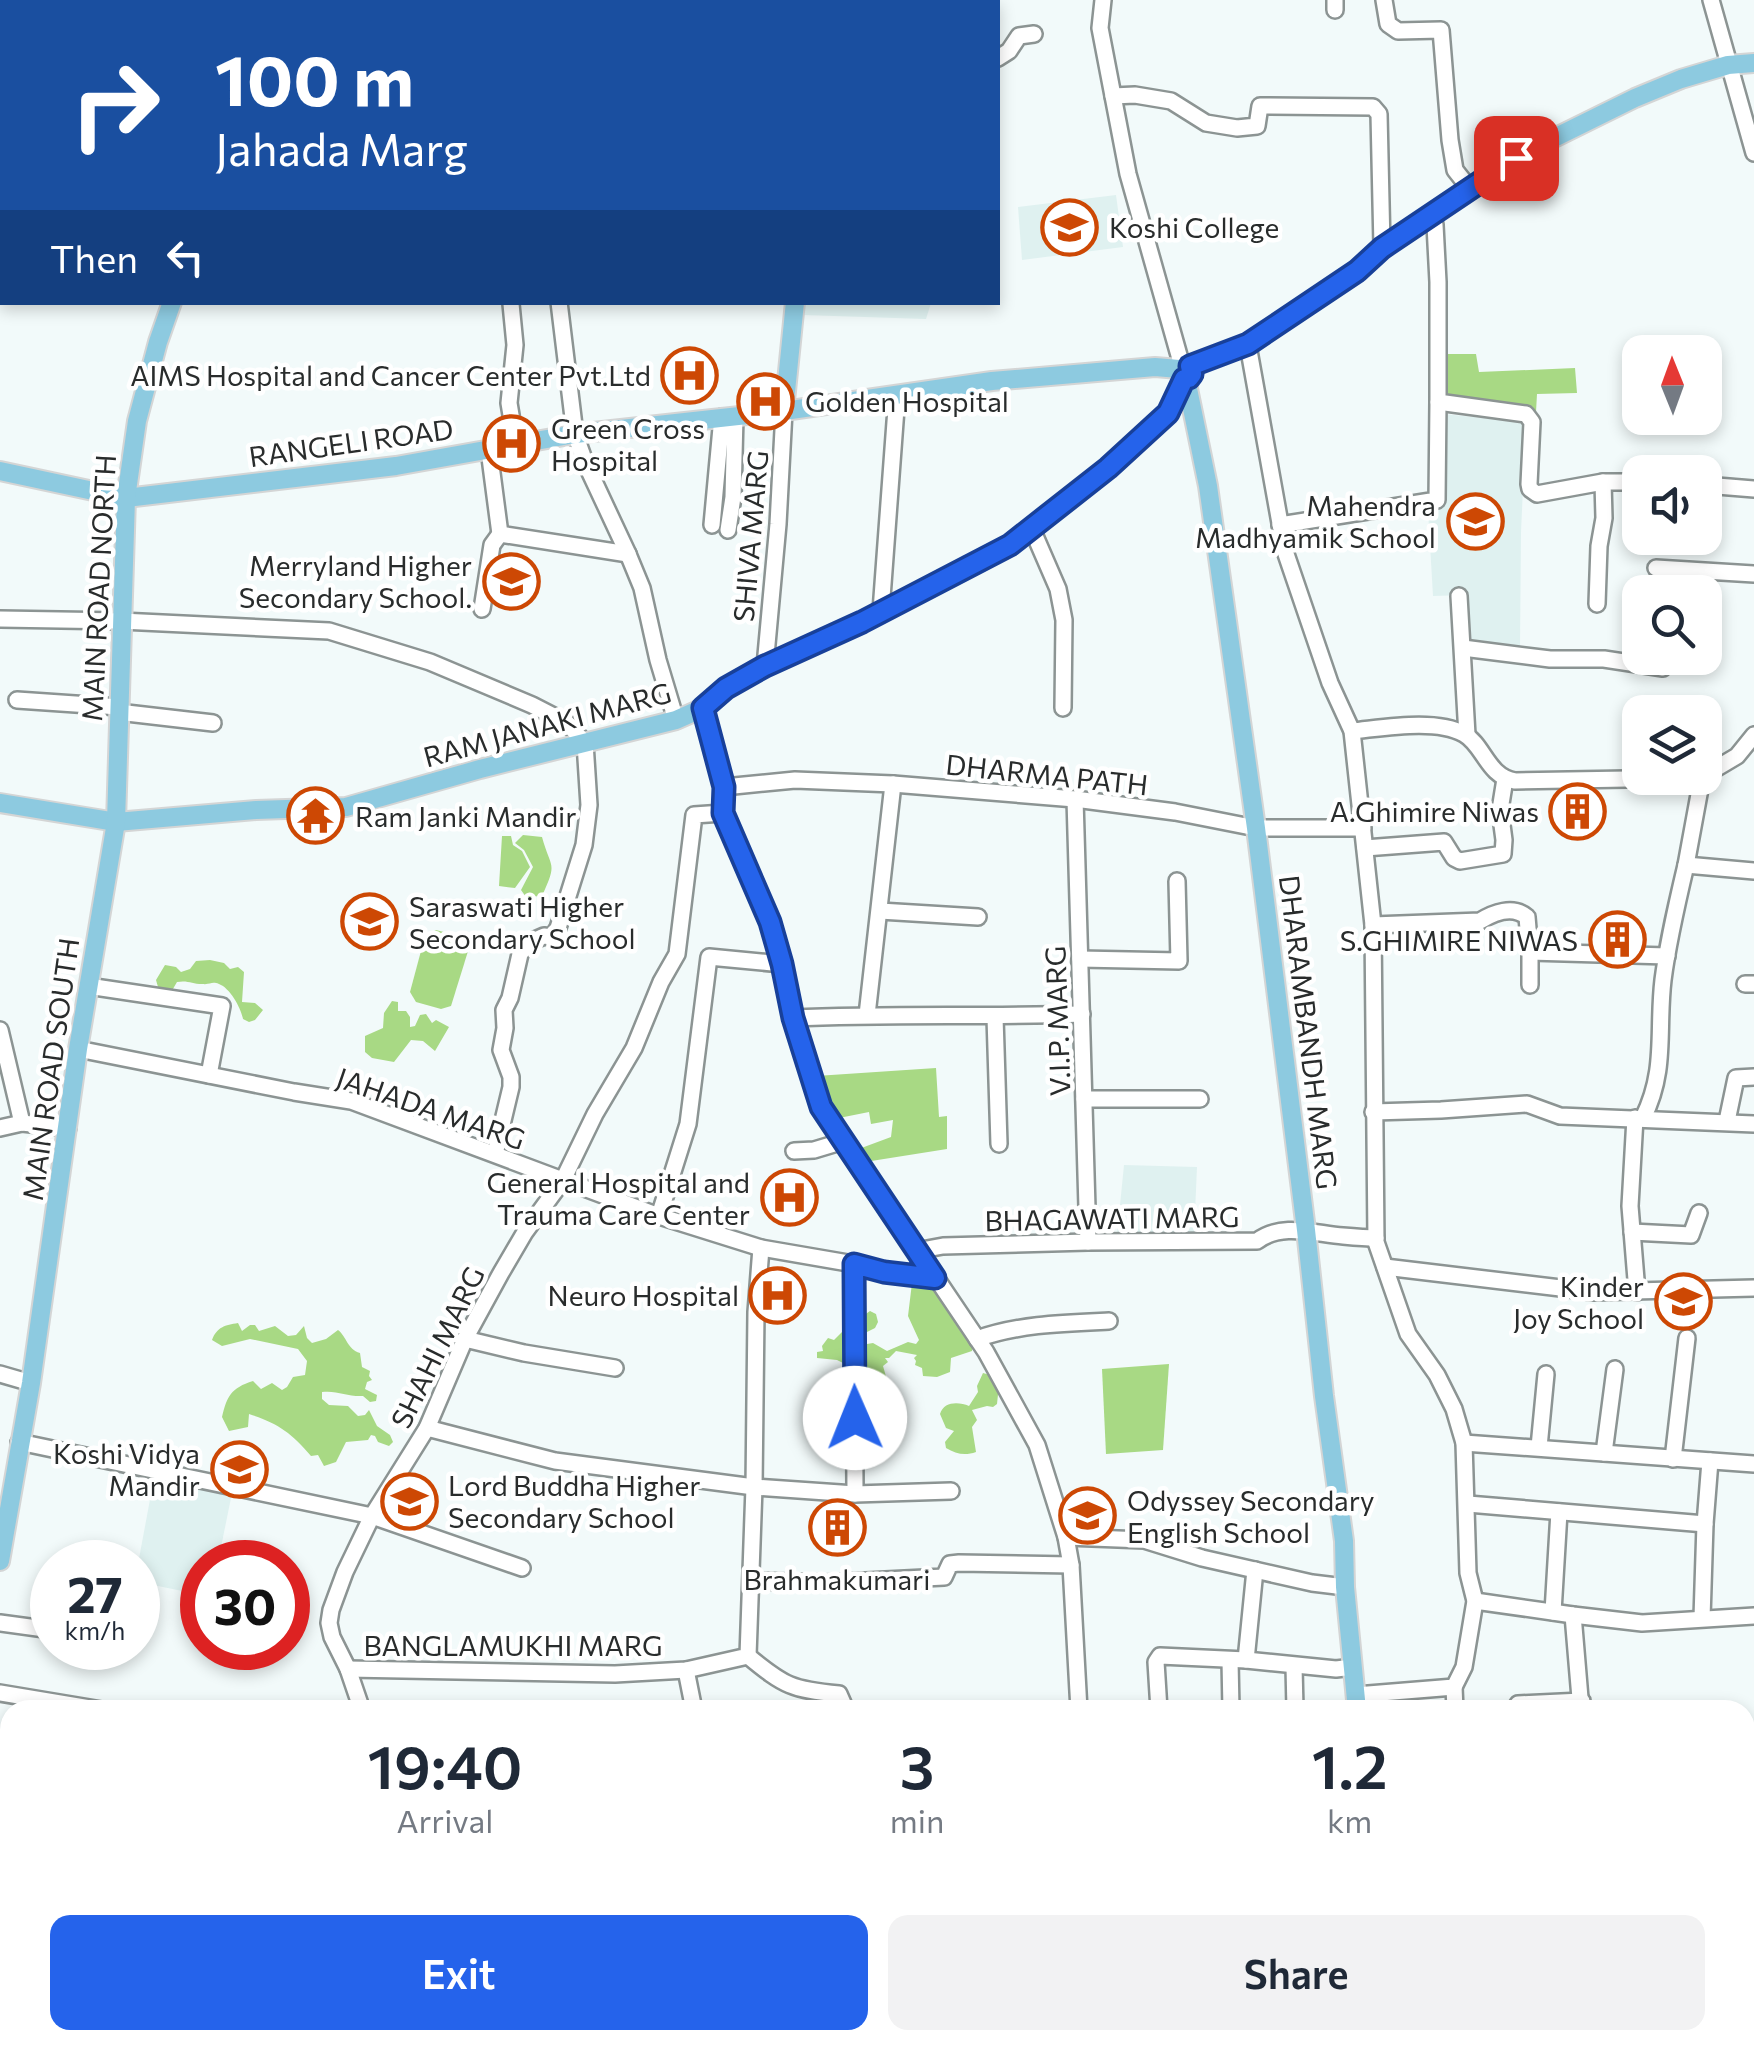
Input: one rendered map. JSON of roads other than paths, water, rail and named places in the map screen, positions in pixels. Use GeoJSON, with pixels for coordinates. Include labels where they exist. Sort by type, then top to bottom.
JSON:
{"type":"FeatureCollection","features":[{"type":"Feature","properties":{"kind":"main road"},"geometry":{"type":"LineString","coordinates":[[1184,372],[1248,344],[1357,271],[1382,248],[1533,149],[1681,79],[1728,65],[1754,63]]}},
{"type":"Feature","properties":{"kind":"main road","name":"MAIN ROAD NORTH"},"geometry":{"type":"LineString","coordinates":[[116,822],[126,498],[137,421],[171,305]]}},
{"type":"Feature","properties":{"kind":"main road"},"geometry":{"type":"LineString","coordinates":[[784,410],[795,305]]}},
{"type":"Feature","properties":{"kind":"main road","name":"RANGELI ROAD"},"geometry":{"type":"LineString","coordinates":[[0,471],[126,498],[396,466],[575,434],[1010,380],[1155,367],[1184,372]]}},
{"type":"Feature","properties":{"kind":"main road","name":"RAM JANAKI MARG"},"geometry":{"type":"LineString","coordinates":[[0,803],[116,822],[346,807],[676,720],[703,708],[726,688],[765,666],[976,564],[1032,530],[1168,413],[1184,372]]}},
{"type":"Feature","properties":{"kind":"main road","name":"DHARAMBANDH MARG"},"geometry":{"type":"LineString","coordinates":[[1184,372],[1208,486],[1256,828],[1344,1542],[1357,1700]]}},
{"type":"Feature","properties":{"kind":"main road","name":"MAIN ROAD SOUTH"},"geometry":{"type":"LineString","coordinates":[[0,1561],[31,1383],[78,1048],[116,822]]}},
{"type":"Feature","properties":{"kind":"street"},"geometry":{"type":"LineString","coordinates":[[1103,0],[1100,28],[1128,174],[1184,372]]}},
{"type":"Feature","properties":{"kind":"street"},"geometry":{"type":"LineString","coordinates":[[1384,0],[1388,24],[1398,31],[1441,30],[1450,140],[1456,170],[1470,189]]}},
{"type":"Feature","properties":{"kind":"street"},"geometry":{"type":"LineString","coordinates":[[1710,0],[1754,153]]}},
{"type":"Feature","properties":{"kind":"street"},"geometry":{"type":"LineString","coordinates":[[1000,57],[1019,36],[1034,34]]}},
{"type":"Feature","properties":{"kind":"street"},"geometry":{"type":"LineString","coordinates":[[1112,96],[1135,95],[1171,102],[1206,124],[1238,128],[1257,126],[1260,106],[1373,107],[1379,114],[1382,248]]}},
{"type":"Feature","properties":{"kind":"street"},"geometry":{"type":"LineString","coordinates":[[1280,525],[1437,500],[1438,282],[1436,225],[1432,214]]}},
{"type":"Feature","properties":{"kind":"street"},"geometry":{"type":"LineString","coordinates":[[511,305],[515,345],[509,404],[516,445]]}},
{"type":"Feature","properties":{"kind":"street"},"geometry":{"type":"LineString","coordinates":[[559,305],[575,434],[642,588],[676,720]]}},
{"type":"Feature","properties":{"kind":"street"},"geometry":{"type":"LineString","coordinates":[[1248,344],[1284,551],[1330,683],[1352,731],[1372,925],[1376,1238],[1408,1334],[1437,1375],[1454,1409],[1464,1443],[1468,1572],[1476,1600],[1464,1667],[1454,1687],[1455,1700]]}},
{"type":"Feature","properties":{"kind":"street"},"geometry":{"type":"LineString","coordinates":[[882,611],[897,395]]}},
{"type":"Feature","properties":{"kind":"street"},"geometry":{"type":"LineString","coordinates":[[1438,402],[1526,414],[1532,422],[1529,484],[1537,494],[1622,482]]}},
{"type":"Feature","properties":{"kind":"street","name":"SHIVA MARG"},"geometry":{"type":"LineString","coordinates":[[765,666],[784,410]]}},
{"type":"Feature","properties":{"kind":"street"},"geometry":{"type":"LineString","coordinates":[[729,417],[732,502],[720,527],[714,501],[729,417]]}},
{"type":"Feature","properties":{"kind":"street"},"geometry":{"type":"LineString","coordinates":[[482,609],[492,545],[500,534],[489,450]]}},
{"type":"Feature","properties":{"kind":"street"},"geometry":{"type":"LineString","coordinates":[[1597,604],[1603,482]]}},
{"type":"Feature","properties":{"kind":"street"},"geometry":{"type":"LineString","coordinates":[[1722,486],[1754,489]]}},
{"type":"Feature","properties":{"kind":"street"},"geometry":{"type":"LineString","coordinates":[[714,501],[732,502]]}},
{"type":"Feature","properties":{"kind":"street"},"geometry":{"type":"LineString","coordinates":[[1032,530],[1058,589],[1064,620],[1063,708]]}},
{"type":"Feature","properties":{"kind":"street"},"geometry":{"type":"LineString","coordinates":[[500,534],[628,554]]}},
{"type":"Feature","properties":{"kind":"street"},"geometry":{"type":"LineString","coordinates":[[1656,568],[1754,574]]}},
{"type":"Feature","properties":{"kind":"street"},"geometry":{"type":"LineString","coordinates":[[1459,596],[1467,735],[1486,762],[1504,779],[1622,780]]}},
{"type":"Feature","properties":{"kind":"street"},"geometry":{"type":"LineString","coordinates":[[0,619],[330,632],[430,662],[532,705],[567,724],[585,743],[588,805],[584,846],[564,913],[552,937],[528,943],[520,954],[504,1010],[501,1050],[511,1088],[495,1154]]}},
{"type":"Feature","properties":{"kind":"street"},"geometry":{"type":"LineString","coordinates":[[1463,648],[1622,662]]}},
{"type":"Feature","properties":{"kind":"street"},"geometry":{"type":"LineString","coordinates":[[17,700],[213,723]]}},
{"type":"Feature","properties":{"kind":"street"},"geometry":{"type":"LineString","coordinates":[[703,708],[724,787],[723,813],[770,922],[793,1018],[821,1107],[977,1338],[1036,1444],[1066,1537],[1071,1566],[1078,1700]]}},
{"type":"Feature","properties":{"kind":"street"},"geometry":{"type":"LineString","coordinates":[[1352,731],[1446,727],[1467,735]]}},
{"type":"Feature","properties":{"kind":"street"},"geometry":{"type":"LineString","coordinates":[[1722,765],[1737,756],[1754,735]]}},
{"type":"Feature","properties":{"kind":"street"},"geometry":{"type":"LineString","coordinates":[[1365,848],[1444,842],[1460,861],[1503,854],[1500,810],[1504,779]]}},
{"type":"Feature","properties":{"kind":"street","name":"DHARMA PATH"},"geometry":{"type":"LineString","coordinates":[[724,787],[796,780],[893,784],[1076,799],[1256,828],[1364,828]]}},
{"type":"Feature","properties":{"kind":"street"},"geometry":{"type":"LineString","coordinates":[[867,1015],[893,784]]}},
{"type":"Feature","properties":{"kind":"street"},"geometry":{"type":"LineString","coordinates":[[1637,1292],[1630,1206],[1639,1118],[1654,1093],[1662,1054],[1660,1018],[1668,956],[1700,795]]}},
{"type":"Feature","properties":{"kind":"street","name":"V.I.P. MARG"},"geometry":{"type":"LineString","coordinates":[[1076,799],[1088,1242]]}},
{"type":"Feature","properties":{"kind":"street","name":"SHAHI MARG"},"geometry":{"type":"LineString","coordinates":[[359,1700],[329,1624],[345,1572],[372,1516],[427,1428],[465,1339],[524,1232],[563,1180],[595,1114],[634,1048],[677,954],[694,815],[723,813]]}},
{"type":"Feature","properties":{"kind":"street"},"geometry":{"type":"LineString","coordinates":[[1686,864],[1754,871]]}},
{"type":"Feature","properties":{"kind":"street"},"geometry":{"type":"LineString","coordinates":[[1177,881],[1179,961]]}},
{"type":"Feature","properties":{"kind":"street"},"geometry":{"type":"LineString","coordinates":[[880,911],[978,917]]}},
{"type":"Feature","properties":{"kind":"street"},"geometry":{"type":"LineString","coordinates":[[1372,925],[1480,922],[1495,912],[1520,912],[1527,917],[1530,986]]}},
{"type":"Feature","properties":{"kind":"street"},"geometry":{"type":"LineString","coordinates":[[1530,952],[1668,956]]}},
{"type":"Feature","properties":{"kind":"street"},"geometry":{"type":"LineString","coordinates":[[659,1216],[688,1124],[709,958],[782,964]]}},
{"type":"Feature","properties":{"kind":"street"},"geometry":{"type":"LineString","coordinates":[[1080,959],[1198,961]]}},
{"type":"Feature","properties":{"kind":"street"},"geometry":{"type":"LineString","coordinates":[[88,986],[222,1006],[209,1075]]}},
{"type":"Feature","properties":{"kind":"street"},"geometry":{"type":"LineString","coordinates":[[793,1018],[1082,1014]]}},
{"type":"Feature","properties":{"kind":"street"},"geometry":{"type":"LineString","coordinates":[[995,1017],[999,1144]]}},
{"type":"Feature","properties":{"kind":"street"},"geometry":{"type":"LineString","coordinates":[[1,1036],[22,1123]]}},
{"type":"Feature","properties":{"kind":"street","name":"JAHADA MARG"},"geometry":{"type":"LineString","coordinates":[[78,1048],[351,1101],[659,1216],[762,1248],[935,1278]]}},
{"type":"Feature","properties":{"kind":"street"},"geometry":{"type":"LineString","coordinates":[[1727,1121],[1736,1078],[1754,1077]]}},
{"type":"Feature","properties":{"kind":"street"},"geometry":{"type":"LineString","coordinates":[[1084,1099],[1200,1099]]}},
{"type":"Feature","properties":{"kind":"street"},"geometry":{"type":"LineString","coordinates":[[1373,1112],[1527,1104],[1560,1116],[1754,1124]]}},
{"type":"Feature","properties":{"kind":"street"},"geometry":{"type":"LineString","coordinates":[[0,1128],[22,1123],[68,1128]]}},
{"type":"Feature","properties":{"kind":"street"},"geometry":{"type":"LineString","coordinates":[[794,1151],[844,1141]]}},
{"type":"Feature","properties":{"kind":"street"},"geometry":{"type":"LineString","coordinates":[[1632,1232],[1690,1235],[1699,1213]]}},
{"type":"Feature","properties":{"kind":"street"},"geometry":{"type":"LineString","coordinates":[[1306,1230],[1376,1238]]}},
{"type":"Feature","properties":{"kind":"street","name":"BHAGAWATI MARG"},"geometry":{"type":"LineString","coordinates":[[916,1251],[942,1246],[1258,1241],[1267,1234],[1306,1230]]}},
{"type":"Feature","properties":{"kind":"street"},"geometry":{"type":"LineString","coordinates":[[762,1248],[756,1312],[748,1656],[784,1684],[799,1690],[840,1694],[843,1700]]}},
{"type":"Feature","properties":{"kind":"street"},"geometry":{"type":"LineString","coordinates":[[854,1264],[856,1494]]}},
{"type":"Feature","properties":{"kind":"street"},"geometry":{"type":"LineString","coordinates":[[1385,1268],[1594,1292],[1754,1288]]}},
{"type":"Feature","properties":{"kind":"street"},"geometry":{"type":"LineString","coordinates":[[977,1338],[1046,1324],[1109,1321]]}},
{"type":"Feature","properties":{"kind":"street"},"geometry":{"type":"LineString","coordinates":[[1673,1459],[1687,1338]]}},
{"type":"Feature","properties":{"kind":"street"},"geometry":{"type":"LineString","coordinates":[[465,1339],[615,1368]]}},
{"type":"Feature","properties":{"kind":"street"},"geometry":{"type":"LineString","coordinates":[[1604,1453],[1615,1370]]}},
{"type":"Feature","properties":{"kind":"street"},"geometry":{"type":"LineString","coordinates":[[0,1374],[31,1383]]}},
{"type":"Feature","properties":{"kind":"street"},"geometry":{"type":"LineString","coordinates":[[1538,1447],[1546,1374]]}},
{"type":"Feature","properties":{"kind":"street"},"geometry":{"type":"LineString","coordinates":[[427,1428],[554,1460],[754,1487],[856,1494],[950,1492]]}},
{"type":"Feature","properties":{"kind":"street"},"geometry":{"type":"LineString","coordinates":[[19,1442],[372,1516],[522,1568]]}},
{"type":"Feature","properties":{"kind":"street"},"geometry":{"type":"LineString","coordinates":[[1464,1443],[1754,1464]]}},
{"type":"Feature","properties":{"kind":"street"},"geometry":{"type":"LineString","coordinates":[[1702,1618],[1710,1462]]}},
{"type":"Feature","properties":{"kind":"street"},"geometry":{"type":"LineString","coordinates":[[1468,1504],[1705,1524]]}},
{"type":"Feature","properties":{"kind":"street"},"geometry":{"type":"LineString","coordinates":[[1553,1612],[1559,1512]]}},
{"type":"Feature","properties":{"kind":"street"},"geometry":{"type":"LineString","coordinates":[[1066,1537],[1144,1540],[1202,1558],[1345,1587]]}},
{"type":"Feature","properties":{"kind":"street"},"geometry":{"type":"LineString","coordinates":[[750,1581],[826,1583],[944,1576],[950,1564],[958,1563],[1071,1566]]}},
{"type":"Feature","properties":{"kind":"street"},"geometry":{"type":"LineString","coordinates":[[1232,1700],[1255,1570]]}},
{"type":"Feature","properties":{"kind":"street"},"geometry":{"type":"LineString","coordinates":[[1476,1600],[1642,1622],[1754,1616]]}},
{"type":"Feature","properties":{"kind":"street"},"geometry":{"type":"LineString","coordinates":[[1573,1615],[1582,1700]]}},
{"type":"Feature","properties":{"kind":"street"},"geometry":{"type":"LineString","coordinates":[[0,1623],[30,1627]]}},
{"type":"Feature","properties":{"kind":"street","name":"BANGLAMUKHI MARG"},"geometry":{"type":"LineString","coordinates":[[348,1669],[615,1674],[686,1670],[748,1656]]}},
{"type":"Feature","properties":{"kind":"street"},"geometry":{"type":"LineString","coordinates":[[1158,1700],[1156,1662],[1160,1656],[1354,1667]]}},
{"type":"Feature","properties":{"kind":"street"},"geometry":{"type":"LineString","coordinates":[[1294,1666],[1295,1700]]}},
{"type":"Feature","properties":{"kind":"street"},"geometry":{"type":"LineString","coordinates":[[686,1670],[692,1700]]}},
{"type":"Feature","properties":{"kind":"street"},"geometry":{"type":"LineString","coordinates":[[1375,1700],[1454,1687]]}},
{"type":"Feature","properties":{"kind":"street"},"geometry":{"type":"LineString","coordinates":[[0,1693],[42,1700]]}},
{"type":"Feature","properties":{"kind":"place","name":"Koshi College"},"geometry":{"type":"Point","coordinates":[1070,227]}},
{"type":"Feature","properties":{"kind":"place","name":"AIMS Hospital and Cancer Center Pvt.Ltd"},"geometry":{"type":"Point","coordinates":[690,375]}},
{"type":"Feature","properties":{"kind":"place","name":"Golden Hospital"},"geometry":{"type":"Point","coordinates":[766,401]}},
{"type":"Feature","properties":{"kind":"place","name":"Green Cross Hospital"},"geometry":{"type":"Point","coordinates":[512,444]}},
{"type":"Feature","properties":{"kind":"place","name":"Mahendra Madhyamik School"},"geometry":{"type":"Point","coordinates":[1475,521]}},
{"type":"Feature","properties":{"kind":"place","name":"Merryland Higher Secondary School."},"geometry":{"type":"Point","coordinates":[511,581]}},
{"type":"Feature","properties":{"kind":"place","name":"A.Ghimire Niwas"},"geometry":{"type":"Point","coordinates":[1578,811]}},
{"type":"Feature","properties":{"kind":"place","name":"Ram Janki Mandir"},"geometry":{"type":"Point","coordinates":[316,816]}},
{"type":"Feature","properties":{"kind":"place","name":"Saraswati Higher Secondary School"},"geometry":{"type":"Point","coordinates":[370,922]}},
{"type":"Feature","properties":{"kind":"place","name":"S.GHIMIRE NIWAS"},"geometry":{"type":"Point","coordinates":[1617,940]}},
{"type":"Feature","properties":{"kind":"place","name":"General Hospital and Trauma Care Center"},"geometry":{"type":"Point","coordinates":[789,1198]}},
{"type":"Feature","properties":{"kind":"place","name":"Neuro Hospital"},"geometry":{"type":"Point","coordinates":[778,1295]}},
{"type":"Feature","properties":{"kind":"place","name":"Kinder Joy School"},"geometry":{"type":"Point","coordinates":[1683,1302]}},
{"type":"Feature","properties":{"kind":"place","name":"Koshi Vidya Mandir"},"geometry":{"type":"Point","coordinates":[239,1469]}},
{"type":"Feature","properties":{"kind":"place","name":"Lord Buddha Higher Secondary School"},"geometry":{"type":"Point","coordinates":[409,1501]}},
{"type":"Feature","properties":{"kind":"place","name":"Odyssey Secondary English School"},"geometry":{"type":"Point","coordinates":[1088,1516]}},
{"type":"Feature","properties":{"kind":"place","name":"Brahmakumari"},"geometry":{"type":"Point","coordinates":[837,1528]}}]}
